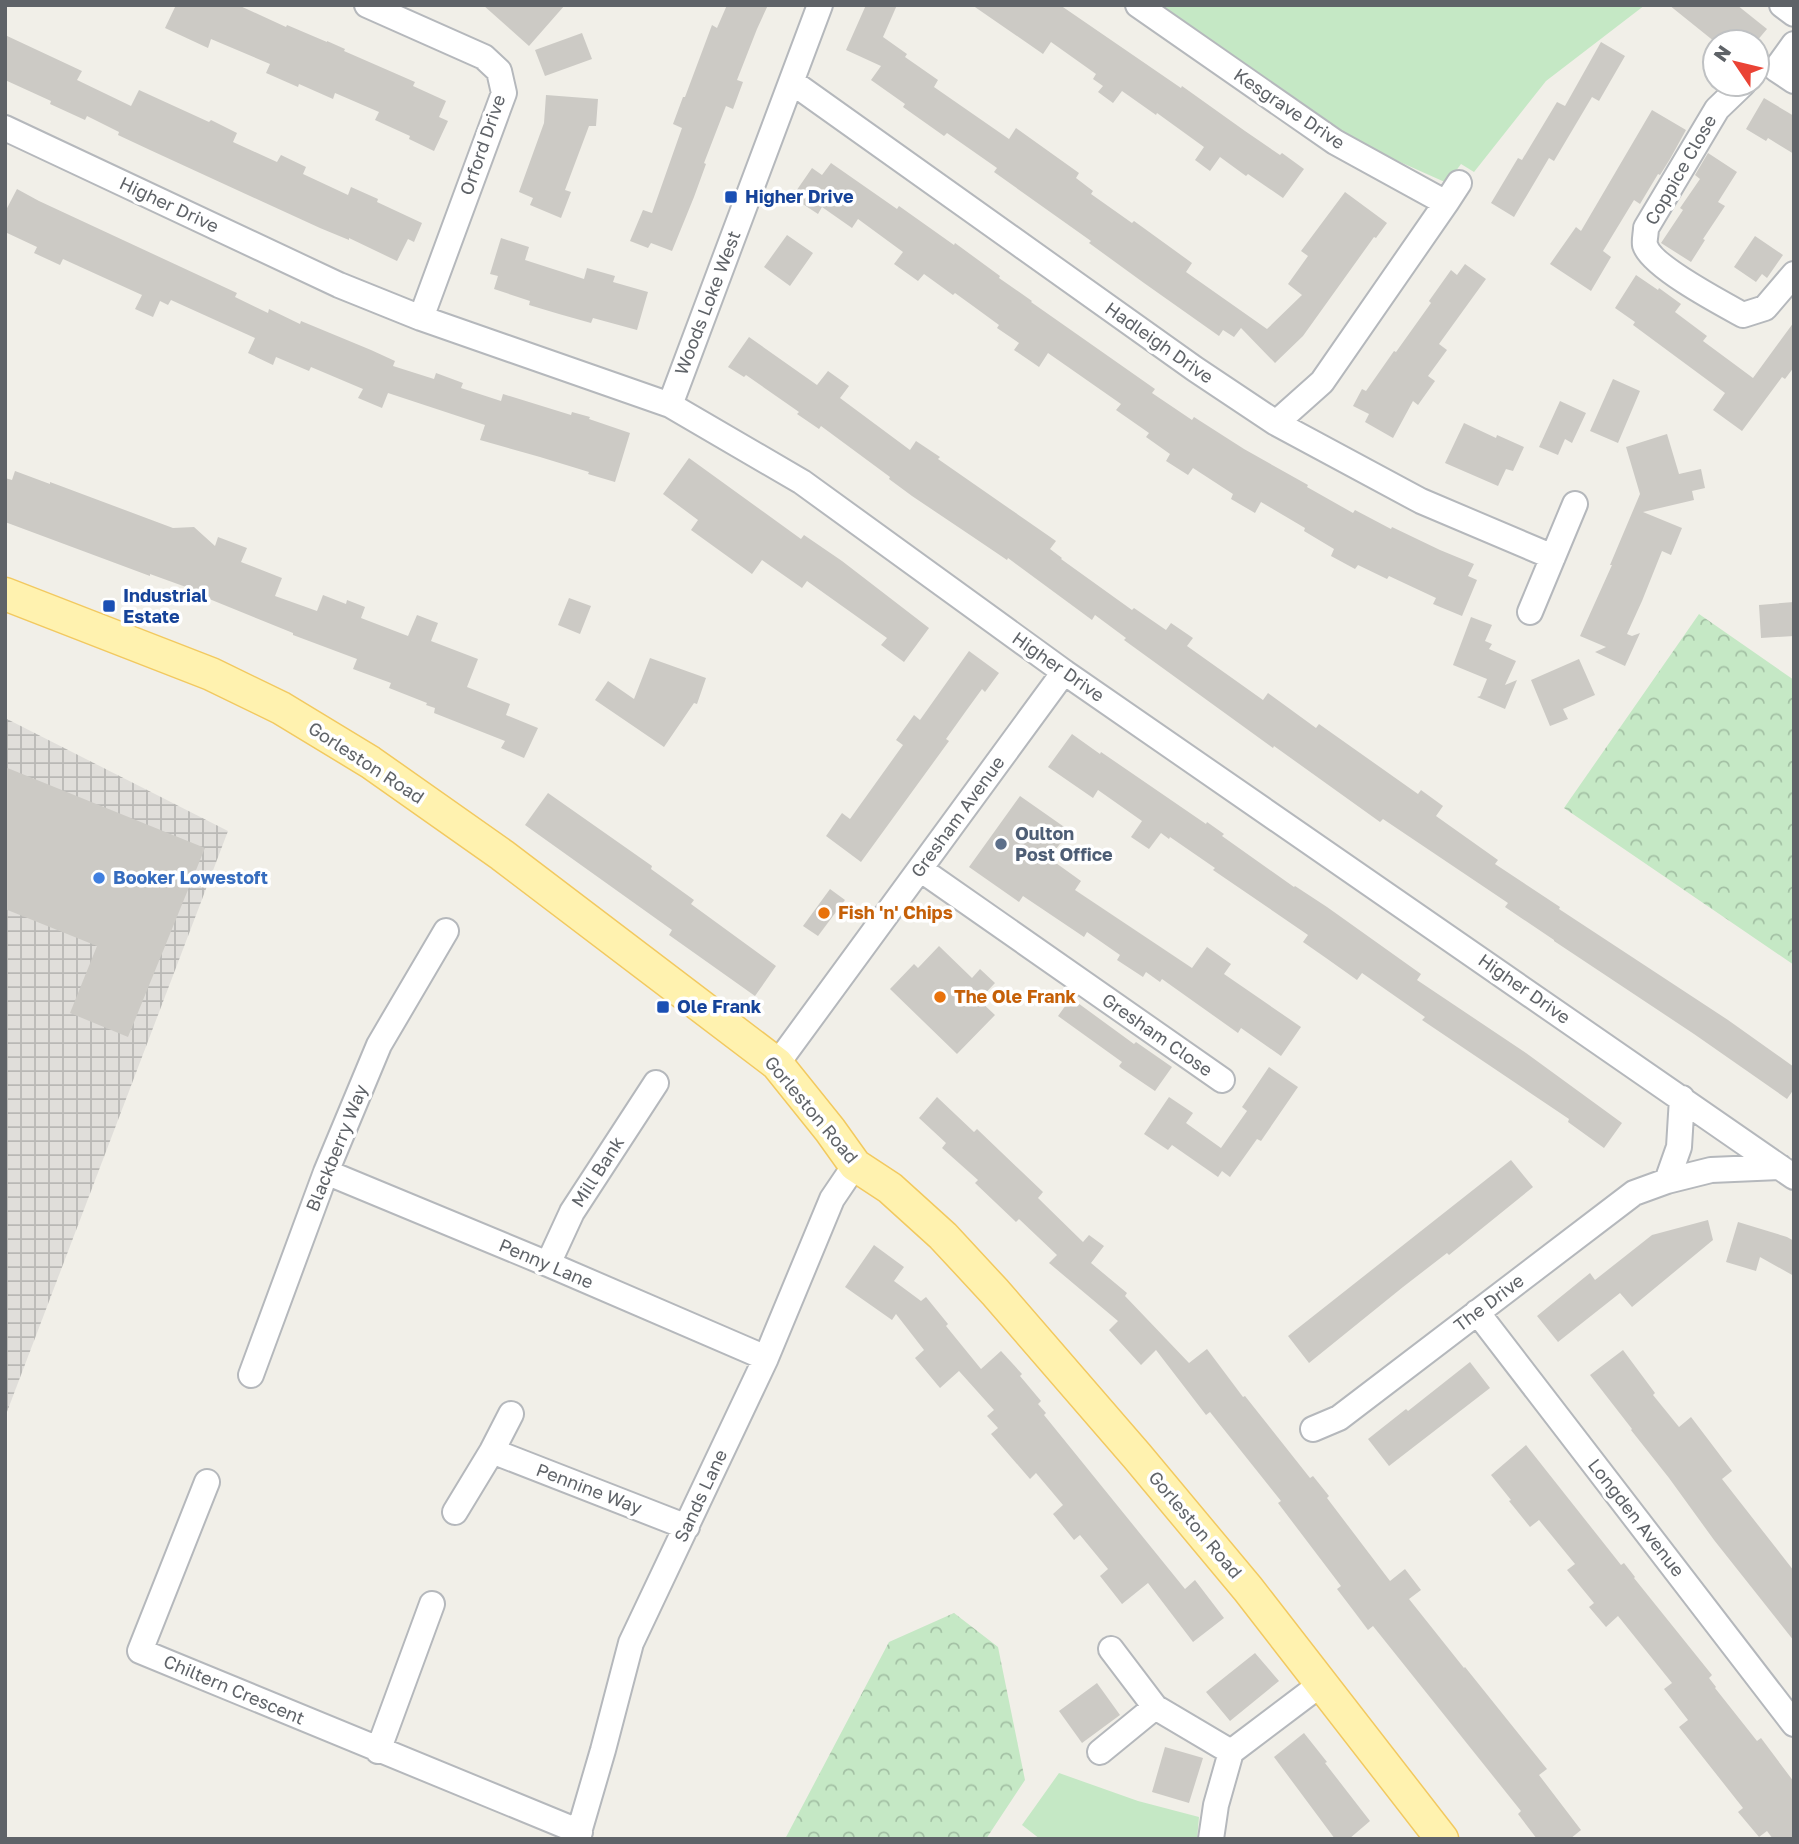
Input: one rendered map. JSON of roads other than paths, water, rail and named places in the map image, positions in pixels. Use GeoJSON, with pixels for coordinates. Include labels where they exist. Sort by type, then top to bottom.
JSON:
{"type":"FeatureCollection","features":[{"type":"Feature","properties":{"kind":"main road","name":"Gorleston Road"},"geometry":{"type":"LineString","coordinates":[[5,594],[211,674],[281,708],[370,762],[502,855],[777,1064],[855,1165],[890,1188],[943,1236],[1137,1456],[1248,1588],[1443,1839]]}},
{"type":"Feature","properties":{"kind":"street","name":"Orford Drive"},"geometry":{"type":"LineString","coordinates":[[367,5],[484,57],[499,71],[504,93],[421,318]]}},
{"type":"Feature","properties":{"kind":"street","name":"Woods Loke West"},"geometry":{"type":"LineString","coordinates":[[670,405],[820,5]]}},
{"type":"Feature","properties":{"kind":"street","name":"Kesgrave Drive"},"geometry":{"type":"LineString","coordinates":[[1138,5],[1335,142],[1452,193],[1322,382],[1276,423]]}},
{"type":"Feature","properties":{"kind":"street"},"geometry":{"type":"LineString","coordinates":[[1782,5],[1794,15]]}},
{"type":"Feature","properties":{"kind":"street"},"geometry":{"type":"LineString","coordinates":[[1776,76],[1794,44]]}},
{"type":"Feature","properties":{"kind":"street","name":"Hadleigh Drive"},"geometry":{"type":"LineString","coordinates":[[792,82],[1184,361],[1276,423],[1422,501],[1553,557]]}},
{"type":"Feature","properties":{"kind":"street","name":"Coppice Close"},"geometry":{"type":"LineString","coordinates":[[1728,98],[1717,109],[1646,228],[1645,245],[1654,259],[1743,323],[1765,308],[1794,274]]}},
{"type":"Feature","properties":{"kind":"street","name":"Higher Drive"},"geometry":{"type":"LineString","coordinates":[[5,128],[339,285],[421,318],[670,405],[802,482],[1064,673],[1787,1172]]}},
{"type":"Feature","properties":{"kind":"street"},"geometry":{"type":"LineString","coordinates":[[1530,612],[1575,504]]}},
{"type":"Feature","properties":{"kind":"street","name":"Gresham Avenue"},"geometry":{"type":"LineString","coordinates":[[777,1064],[1064,673]]}},
{"type":"Feature","properties":{"kind":"street","name":"Gresham Close"},"geometry":{"type":"LineString","coordinates":[[920,869],[1222,1080]]}},
{"type":"Feature","properties":{"kind":"street","name":"Blackberry Way"},"geometry":{"type":"LineString","coordinates":[[251,1375],[326,1172],[379,1045],[446,931]]}},
{"type":"Feature","properties":{"kind":"street","name":"Mill Bank"},"geometry":{"type":"LineString","coordinates":[[548,1264],[572,1212],[656,1083]]}},
{"type":"Feature","properties":{"kind":"street"},"geometry":{"type":"LineString","coordinates":[[1667,1181],[1679,1147],[1682,1098]]}},
{"type":"Feature","properties":{"kind":"street","name":"Sands Lane"},"geometry":{"type":"LineString","coordinates":[[578,1835],[604,1750],[631,1643],[766,1358],[832,1199],[855,1165]]}},
{"type":"Feature","properties":{"kind":"street","name":"The Drive"},"geometry":{"type":"LineString","coordinates":[[1313,1429],[1339,1418],[1634,1193],[1667,1181],[1712,1170],[1787,1172]]}},
{"type":"Feature","properties":{"kind":"street","name":"Penny Lane"},"geometry":{"type":"LineString","coordinates":[[326,1172],[766,1358]]}},
{"type":"Feature","properties":{"kind":"street","name":"Longden Avenue"},"geometry":{"type":"LineString","coordinates":[[1478,1312],[1794,1724]]}},
{"type":"Feature","properties":{"kind":"street"},"geometry":{"type":"LineString","coordinates":[[455,1513],[511,1414]]}},
{"type":"Feature","properties":{"kind":"street","name":"Pennine Way"},"geometry":{"type":"LineString","coordinates":[[492,1451],[687,1527]]}},
{"type":"Feature","properties":{"kind":"street","name":"Chiltern Crescent"},"geometry":{"type":"LineString","coordinates":[[207,1482],[140,1651],[578,1835]]}},
{"type":"Feature","properties":{"kind":"street"},"geometry":{"type":"LineString","coordinates":[[378,1751],[432,1604]]}},
{"type":"Feature","properties":{"kind":"street"},"geometry":{"type":"LineString","coordinates":[[1111,1649],[1155,1707],[1231,1752]]}},
{"type":"Feature","properties":{"kind":"street"},"geometry":{"type":"LineString","coordinates":[[1211,1839],[1216,1805],[1231,1752],[1321,1684]]}},
{"type":"Feature","properties":{"kind":"street"},"geometry":{"type":"LineString","coordinates":[[1100,1752],[1155,1707]]}},
{"type":"Feature","properties":{"kind":"place","name":"Higher Drive"},"geometry":{"type":"Point","coordinates":[731,197]}},
{"type":"Feature","properties":{"kind":"place","name":"Industrial Estate"},"geometry":{"type":"Point","coordinates":[109,606]}},
{"type":"Feature","properties":{"kind":"place","name":"Oulton Post Office"},"geometry":{"type":"Point","coordinates":[1001,844]}},
{"type":"Feature","properties":{"kind":"place","name":"Booker Lowestoft"},"geometry":{"type":"Point","coordinates":[99,878]}},
{"type":"Feature","properties":{"kind":"place","name":"Fish 'n' Chips"},"geometry":{"type":"Point","coordinates":[824,913]}},
{"type":"Feature","properties":{"kind":"place","name":"The Ole Frank"},"geometry":{"type":"Point","coordinates":[940,997]}},
{"type":"Feature","properties":{"kind":"place","name":"Ole Frank"},"geometry":{"type":"Point","coordinates":[663,1007]}}]}
